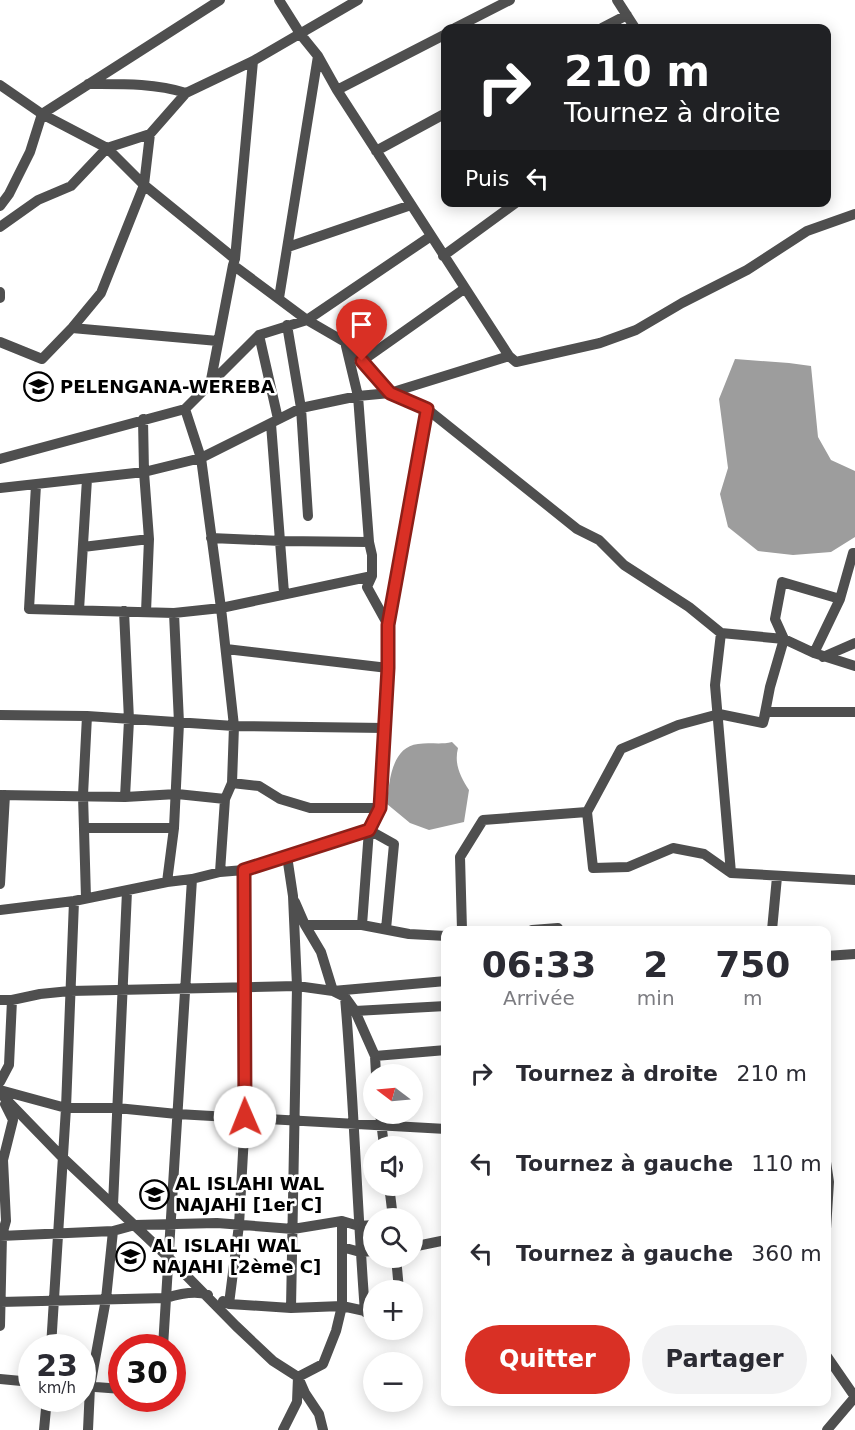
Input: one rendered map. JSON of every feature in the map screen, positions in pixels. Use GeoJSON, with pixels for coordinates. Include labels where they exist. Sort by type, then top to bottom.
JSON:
{"type":"FeatureCollection","features":[{"type":"Feature","properties":{"kind":"street"},"geometry":{"type":"LineString","coordinates":[[0,206],[9,194],[30,152],[42,114],[220,0]]}},
{"type":"Feature","properties":{"kind":"street"},"geometry":{"type":"LineString","coordinates":[[279,0],[301,35],[318,56],[337,90],[464,290],[509,356],[516,362],[600,343],[636,330],[682,303],[747,270],[807,231],[855,214]]}},
{"type":"Feature","properties":{"kind":"street"},"geometry":{"type":"LineString","coordinates":[[0,226],[38,200],[71,186],[107,148],[150,134],[186,93],[253,61],[358,0]]}},
{"type":"Feature","properties":{"kind":"street"},"geometry":{"type":"LineString","coordinates":[[463,24],[510,0]]}},
{"type":"Feature","properties":{"kind":"street"},"geometry":{"type":"LineString","coordinates":[[617,0],[633,24]]}},
{"type":"Feature","properties":{"kind":"street"},"geometry":{"type":"LineString","coordinates":[[610,24],[627,15]]}},
{"type":"Feature","properties":{"kind":"street"},"geometry":{"type":"LineString","coordinates":[[337,90],[441,37]]}},
{"type":"Feature","properties":{"kind":"street"},"geometry":{"type":"LineString","coordinates":[[279,298],[318,56]]}},
{"type":"Feature","properties":{"kind":"street"},"geometry":{"type":"LineString","coordinates":[[210,385],[234,262],[253,61]]}},
{"type":"Feature","properties":{"kind":"street"},"geometry":{"type":"LineString","coordinates":[[88,84],[168,87],[186,93]]}},
{"type":"Feature","properties":{"kind":"street"},"geometry":{"type":"LineString","coordinates":[[0,85],[42,114],[107,148],[144,185],[234,262],[308,320],[345,342],[390,393],[427,409],[577,529],[599,540],[624,565],[689,607],[721,633],[784,639],[819,655],[855,666]]}},
{"type":"Feature","properties":{"kind":"street"},"geometry":{"type":"LineString","coordinates":[[376,151],[441,116]]}},
{"type":"Feature","properties":{"kind":"street"},"geometry":{"type":"LineString","coordinates":[[0,342],[42,359],[101,293],[144,185],[150,134]]}},
{"type":"Feature","properties":{"kind":"street"},"geometry":{"type":"LineString","coordinates":[[288,247],[411,204]]}},
{"type":"Feature","properties":{"kind":"street"},"geometry":{"type":"LineString","coordinates":[[443,256],[510,207]]}},
{"type":"Feature","properties":{"kind":"street"},"geometry":{"type":"LineString","coordinates":[[0,459],[186,409],[259,335],[308,320],[431,236]]}},
{"type":"Feature","properties":{"kind":"street"},"geometry":{"type":"LineString","coordinates":[[362,361],[464,290]]}},
{"type":"Feature","properties":{"kind":"street"},"geometry":{"type":"LineString","coordinates":[[0,292],[0,298]]}},
{"type":"Feature","properties":{"kind":"street"},"geometry":{"type":"LineString","coordinates":[[287,325],[301,408],[308,516]]}},
{"type":"Feature","properties":{"kind":"street"},"geometry":{"type":"LineString","coordinates":[[72,328],[218,341]]}},
{"type":"Feature","properties":{"kind":"street"},"geometry":{"type":"LineString","coordinates":[[259,335],[274,422],[284,593]]}},
{"type":"Feature","properties":{"kind":"street"},"geometry":{"type":"LineString","coordinates":[[345,342],[358,396],[369,542],[372,555],[372,576],[367,587],[388,625]]}},
{"type":"Feature","properties":{"kind":"street"},"geometry":{"type":"LineString","coordinates":[[0,488],[144,472],[201,458],[301,408],[358,396],[390,393],[509,356]]}},
{"type":"Feature","properties":{"kind":"street"},"geometry":{"type":"LineString","coordinates":[[186,409],[201,458],[222,608],[234,726],[232,783],[225,799],[220,872]]}},
{"type":"Feature","properties":{"kind":"street"},"geometry":{"type":"LineString","coordinates":[[362,925],[369,830],[380,808],[388,668],[388,625],[427,409]]}},
{"type":"Feature","properties":{"kind":"street"},"geometry":{"type":"LineString","coordinates":[[143,419],[149,539],[146,612]]}},
{"type":"Feature","properties":{"kind":"street"},"geometry":{"type":"LineString","coordinates":[[79,610],[87,479]]}},
{"type":"Feature","properties":{"kind":"street"},"geometry":{"type":"LineString","coordinates":[[36,485],[28,609],[174,613],[222,608],[372,576]]}},
{"type":"Feature","properties":{"kind":"street"},"geometry":{"type":"LineString","coordinates":[[211,538],[281,542],[369,542]]}},
{"type":"Feature","properties":{"kind":"street"},"geometry":{"type":"LineString","coordinates":[[83,547],[149,539]]}},
{"type":"Feature","properties":{"kind":"street"},"geometry":{"type":"LineString","coordinates":[[819,655],[840,599],[853,553],[855,553]]}},
{"type":"Feature","properties":{"kind":"street"},"geometry":{"type":"LineString","coordinates":[[763,723],[770,687],[784,639],[775,619],[782,582],[840,599]]}},
{"type":"Feature","properties":{"kind":"street"},"geometry":{"type":"LineString","coordinates":[[124,611],[129,720],[125,797]]}},
{"type":"Feature","properties":{"kind":"street"},"geometry":{"type":"LineString","coordinates":[[167,882],[177,794],[179,723],[174,613]]}},
{"type":"Feature","properties":{"kind":"street"},"geometry":{"type":"LineString","coordinates":[[721,633],[715,685],[731,873]]}},
{"type":"Feature","properties":{"kind":"street"},"geometry":{"type":"LineString","coordinates":[[819,655],[855,643]]}},
{"type":"Feature","properties":{"kind":"street"},"geometry":{"type":"LineString","coordinates":[[226,649],[388,668]]}},
{"type":"Feature","properties":{"kind":"street"},"geometry":{"type":"LineString","coordinates":[[763,723],[766,711],[855,712]]}},
{"type":"Feature","properties":{"kind":"street"},"geometry":{"type":"LineString","coordinates":[[763,723],[719,714],[678,725],[621,749],[587,812],[593,868],[628,867],[673,848],[704,854],[731,873],[855,880]]}},
{"type":"Feature","properties":{"kind":"street"},"geometry":{"type":"LineString","coordinates":[[0,715],[87,716],[234,726],[385,728]]}},
{"type":"Feature","properties":{"kind":"street"},"geometry":{"type":"LineString","coordinates":[[86,898],[83,795],[87,716]]}},
{"type":"Feature","properties":{"kind":"street"},"geometry":{"type":"LineString","coordinates":[[232,783],[260,786],[280,799],[310,808],[380,808]]}},
{"type":"Feature","properties":{"kind":"street"},"geometry":{"type":"LineString","coordinates":[[0,884],[3,795],[125,797],[177,794],[225,799]]}},
{"type":"Feature","properties":{"kind":"street"},"geometry":{"type":"LineString","coordinates":[[462,926],[460,857],[483,820],[587,812]]}},
{"type":"Feature","properties":{"kind":"street"},"geometry":{"type":"LineString","coordinates":[[84,828],[174,828]]}},
{"type":"Feature","properties":{"kind":"street"},"geometry":{"type":"LineString","coordinates":[[0,910],[74,901],[220,872],[244,870],[369,830],[394,844],[386,929]]}},
{"type":"Feature","properties":{"kind":"street"},"geometry":{"type":"LineString","coordinates":[[286,856],[292,896],[297,986],[291,1308]]}},
{"type":"Feature","properties":{"kind":"street"},"geometry":{"type":"LineString","coordinates":[[229,1304],[239,1225],[245,1117],[244,870]]}},
{"type":"Feature","properties":{"kind":"street"},"geometry":{"type":"LineString","coordinates":[[772,926],[777,877]]}},
{"type":"Feature","properties":{"kind":"street"},"geometry":{"type":"LineString","coordinates":[[164,1334],[192,879]]}},
{"type":"Feature","properties":{"kind":"street"},"geometry":{"type":"LineString","coordinates":[[113,1205],[127,891]]}},
{"type":"Feature","properties":{"kind":"street"},"geometry":{"type":"LineString","coordinates":[[292,896],[321,952],[333,991],[345,997],[355,1011],[375,1056],[375,1064]]}},
{"type":"Feature","properties":{"kind":"street"},"geometry":{"type":"LineString","coordinates":[[52,1334],[66,1108],[74,901]]}},
{"type":"Feature","properties":{"kind":"street"},"geometry":{"type":"LineString","coordinates":[[305,925],[362,925],[409,934],[441,936]]}},
{"type":"Feature","properties":{"kind":"street"},"geometry":{"type":"LineString","coordinates":[[831,956],[855,954]]}},
{"type":"Feature","properties":{"kind":"street"},"geometry":{"type":"LineString","coordinates":[[0,1082],[9,1065],[6,1000],[70,991],[297,986],[333,991],[441,981]]}},
{"type":"Feature","properties":{"kind":"street"},"geometry":{"type":"LineString","coordinates":[[345,997],[360,1252],[364,1280]]}},
{"type":"Feature","properties":{"kind":"street"},"geometry":{"type":"LineString","coordinates":[[355,1011],[441,1006]]}},
{"type":"Feature","properties":{"kind":"street"},"geometry":{"type":"LineString","coordinates":[[375,1056],[441,1050]]}},
{"type":"Feature","properties":{"kind":"street"},"geometry":{"type":"LineString","coordinates":[[0,1093],[66,1108],[117,1108],[177,1114],[441,1129]]}},
{"type":"Feature","properties":{"kind":"street"},"geometry":{"type":"LineString","coordinates":[[0,1093],[62,1157],[168,1257],[236,1326],[273,1361],[298,1377],[305,1393],[320,1414],[323,1430]]}},
{"type":"Feature","properties":{"kind":"street"},"geometry":{"type":"LineString","coordinates":[[0,1093],[13,1120],[2,1159],[3,1209],[6,1221],[1,1235],[0,1326]]}},
{"type":"Feature","properties":{"kind":"street"},"geometry":{"type":"LineString","coordinates":[[381,1125],[383,1136]]}},
{"type":"Feature","properties":{"kind":"street"},"geometry":{"type":"LineString","coordinates":[[298,1377],[323,1364],[336,1331],[342,1306],[342,1221]]}},
{"type":"Feature","properties":{"kind":"street"},"geometry":{"type":"LineString","coordinates":[[1,1235],[113,1231],[135,1225],[217,1223],[293,1229],[342,1221],[363,1226]]}},
{"type":"Feature","properties":{"kind":"street"},"geometry":{"type":"LineString","coordinates":[[96,1342],[106,1299],[113,1231]]}},
{"type":"Feature","properties":{"kind":"street"},"geometry":{"type":"LineString","coordinates":[[423,1245],[441,1241]]}},
{"type":"Feature","properties":{"kind":"street"},"geometry":{"type":"LineString","coordinates":[[342,1247],[363,1252]]}},
{"type":"Feature","properties":{"kind":"street"},"geometry":{"type":"LineString","coordinates":[[1,1302],[166,1298],[179,1294],[204,1293],[229,1304],[291,1308],[342,1306],[363,1311]]}},
{"type":"Feature","properties":{"kind":"street"},"geometry":{"type":"LineString","coordinates":[[827,1430],[855,1397],[831,1362]]}},
{"type":"Feature","properties":{"kind":"street"},"geometry":{"type":"LineString","coordinates":[[283,1430],[297,1402],[298,1377]]}},
{"type":"Feature","properties":{"kind":"street"},"geometry":{"type":"LineString","coordinates":[[0,1378],[18,1380]]}},
{"type":"Feature","properties":{"kind":"street"},"geometry":{"type":"LineString","coordinates":[[44,1430],[46,1412]]}},
{"type":"Feature","properties":{"kind":"street"},"geometry":{"type":"LineString","coordinates":[[87,1412],[88,1430]]}},
{"type":"Feature","properties":{"kind":"shaded area"},"geometry":{"type":"Polygon","coordinates":[[[735,359],[811,366],[818,437],[831,460],[855,471],[855,537],[831,552],[793,555],[758,551],[728,527],[720,494],[728,468],[719,399],[735,359]]]}},
{"type":"Feature","properties":{"kind":"shaded area"},"geometry":{"type":"Polygon","coordinates":[[[452,742],[458,748],[459,770],[469,790],[464,822],[429,830],[410,823],[387,804],[393,767],[397,759],[409,747],[418,744],[452,742]]]}},
{"type":"Feature","properties":{"kind":"place","name":"PELENGANA-WEREBA"},"geometry":{"type":"Point","coordinates":[39,387]}},
{"type":"Feature","properties":{"kind":"place","name":"AL ISLAHI WAL NAJAHI [1er C]"},"geometry":{"type":"Point","coordinates":[154,1194]}},
{"type":"Feature","properties":{"kind":"place","name":"AL ISLAHI WAL NAJAHI [2ème C]"},"geometry":{"type":"Point","coordinates":[131,1256]}},
{"type":"Feature","properties":{"kind":"route"},"geometry":{"type":"LineString","coordinates":[[245,1117],[244,870],[369,830],[380,808],[388,668],[388,625],[427,409],[390,393],[362,361]]}}]}
